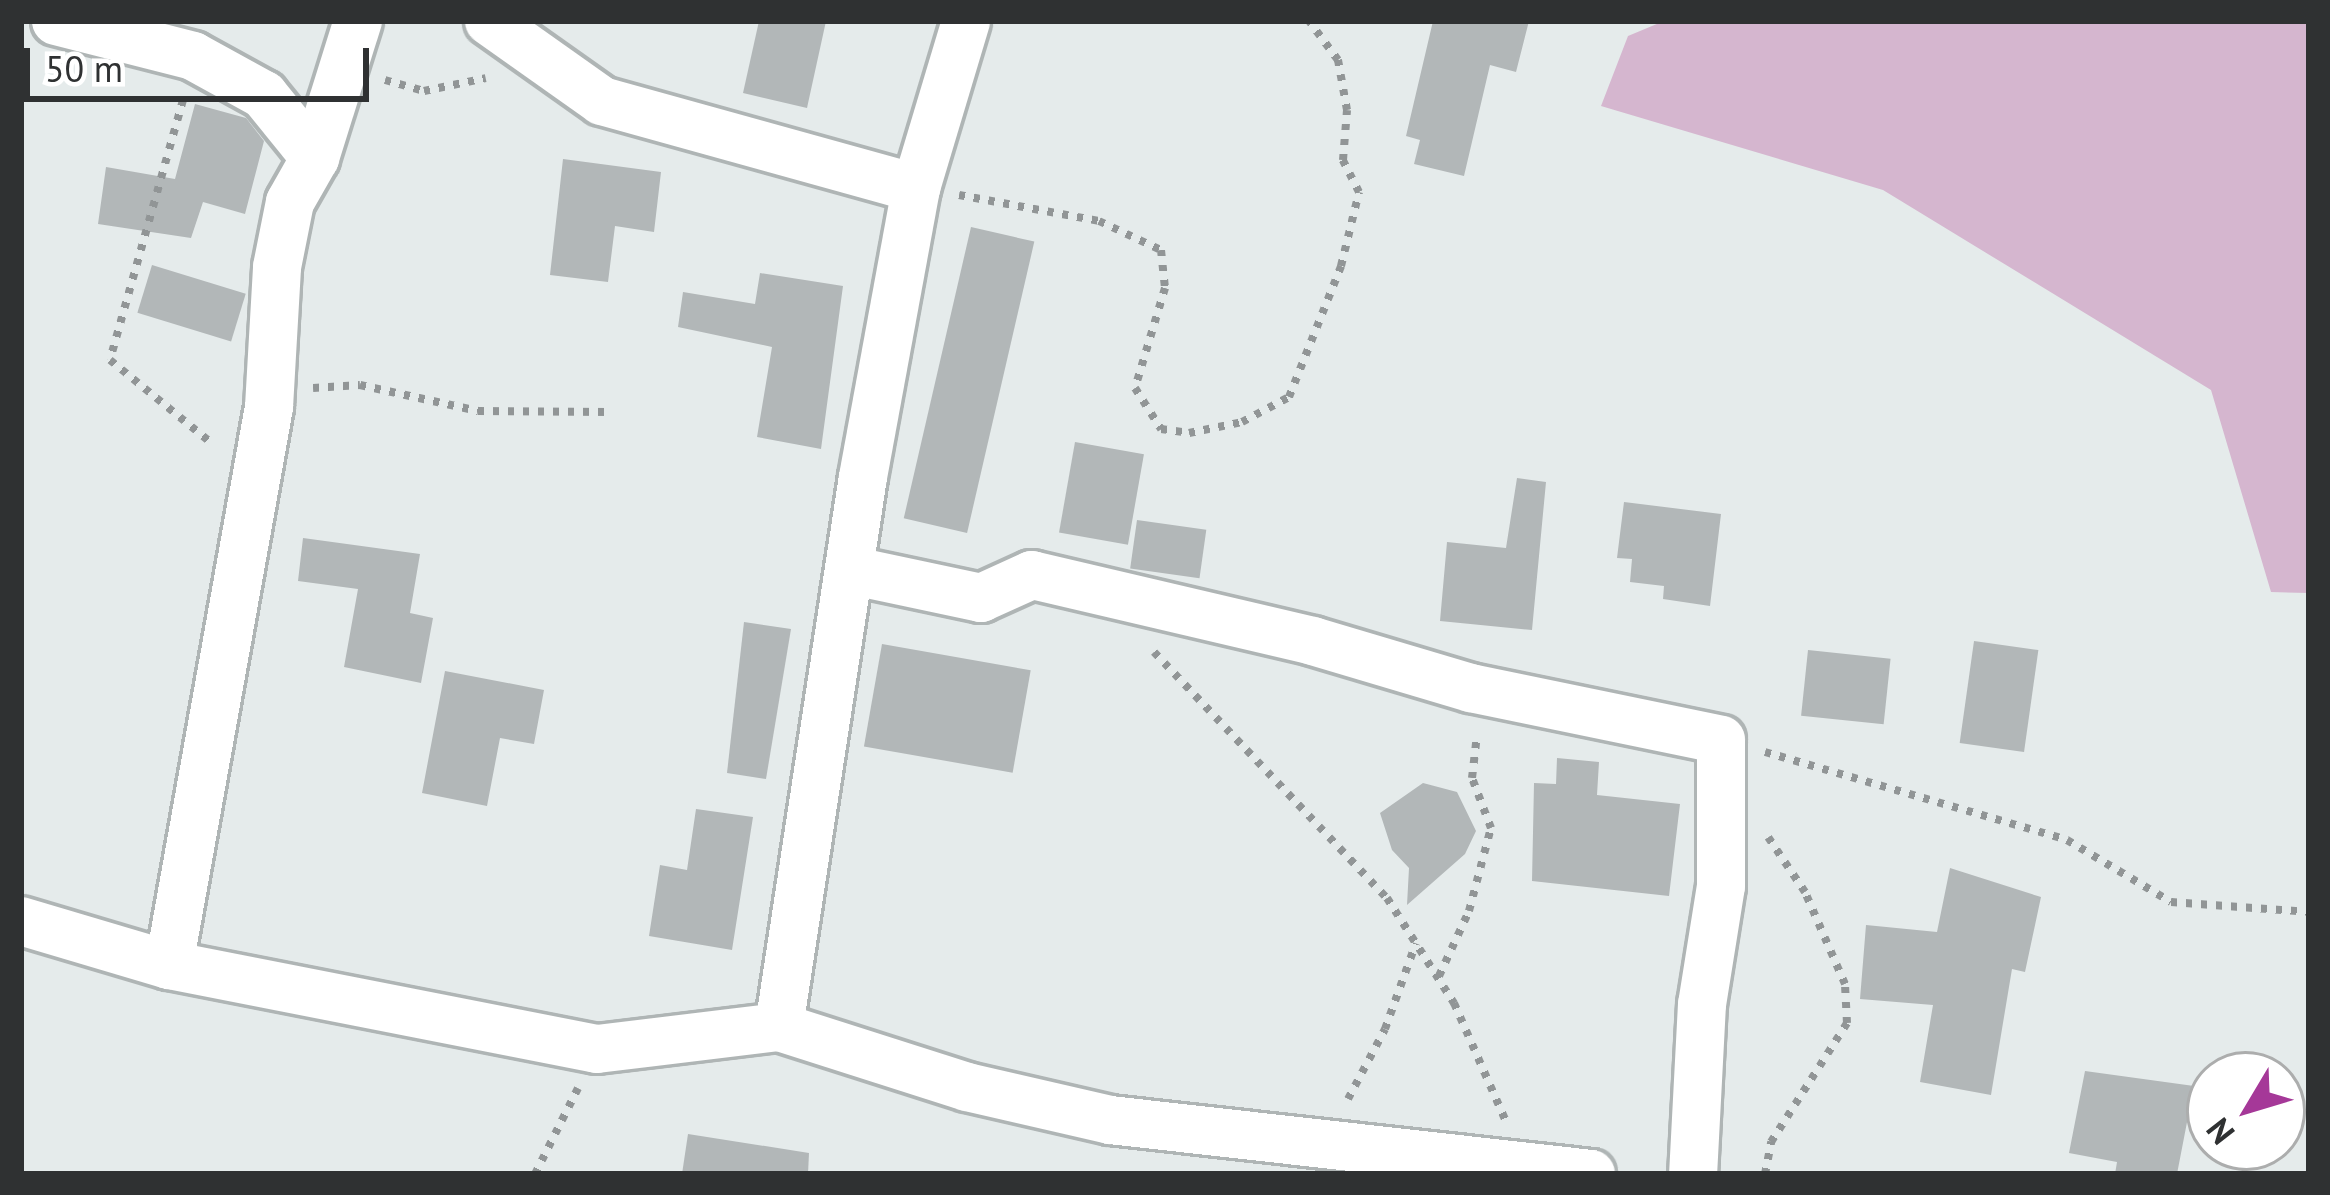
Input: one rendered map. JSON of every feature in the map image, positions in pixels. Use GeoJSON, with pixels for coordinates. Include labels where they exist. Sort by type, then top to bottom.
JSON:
{"type":"FeatureCollection","features":[{"type":"Feature","properties":{"kind":"street"},"geometry":{"type":"LineString","coordinates":[[56,21],[194,56],[264,95],[315,158]]}},
{"type":"Feature","properties":{"kind":"street"},"geometry":{"type":"LineString","coordinates":[[169,964],[268,407],[277,267],[290,202],[315,158],[358,21]]}},
{"type":"Feature","properties":{"kind":"street"},"geometry":{"type":"LineString","coordinates":[[489,21],[602,101],[647,117],[822,157],[916,188]]}},
{"type":"Feature","properties":{"kind":"street"},"geometry":{"type":"LineString","coordinates":[[779,1027],[854,571],[862,477],[916,188],[966,21]]}},
{"type":"Feature","properties":{"kind":"street"},"geometry":{"type":"LineString","coordinates":[[854,571],[981,598],[1031,575],[1481,690],[1721,760],[1721,886],[1702,1004],[1693,1174]]}},
{"type":"Feature","properties":{"kind":"street"},"geometry":{"type":"LineString","coordinates":[[21,921],[169,964],[597,1049],[779,1027],[968,1087],[1110,1120],[1577,1173]]}},
{"type":"Feature","properties":{"kind":"path"},"geometry":{"type":"LineString","coordinates":[[916,188],[1100,221],[1161,250],[1165,288],[1135,388],[1161,429],[1190,433],[1242,422],[1288,398],[1341,266],[1359,192],[1343,160],[1347,110],[1338,60],[1309,21]]}},
{"type":"Feature","properties":{"kind":"path"},"geometry":{"type":"LineString","coordinates":[[194,56],[110,360],[256,470]]}},
{"type":"Feature","properties":{"kind":"path"},"geometry":{"type":"LineString","coordinates":[[342,77],[424,91],[472,77],[518,80],[559,72]]}},
{"type":"Feature","properties":{"kind":"path"},"geometry":{"type":"LineString","coordinates":[[268,407],[297,389],[360,386],[478,410],[609,412]]}},
{"type":"Feature","properties":{"kind":"path"},"geometry":{"type":"LineString","coordinates":[[1119,596],[1160,661],[1388,898],[1438,978],[1508,1128],[1577,1173]]}},
{"type":"Feature","properties":{"kind":"path"},"geometry":{"type":"LineString","coordinates":[[1438,978],[1469,911],[1491,828],[1472,778],[1481,690]]}},
{"type":"Feature","properties":{"kind":"path"},"geometry":{"type":"LineString","coordinates":[[1721,760],[2068,840],[2171,902],[2309,912]]}},
{"type":"Feature","properties":{"kind":"path"},"geometry":{"type":"LineString","coordinates":[[1721,760],[1805,892],[1845,984],[1847,1023],[1771,1142],[1765,1174]]}},
{"type":"Feature","properties":{"kind":"path"},"geometry":{"type":"LineString","coordinates":[[1312,1142],[1353,1093],[1416,942]]}},
{"type":"Feature","properties":{"kind":"path"},"geometry":{"type":"LineString","coordinates":[[535,1174],[597,1049]]}},
{"type":"Feature","properties":{"kind":"shaded area"},"geometry":{"type":"Polygon","coordinates":[[[1664,21],[2309,21],[2309,593],[2271,592],[2211,390],[1883,190],[1601,106],[1628,36],[1664,21]]]}},
{"type":"Feature","properties":{"kind":"building"},"geometry":{"type":"Polygon","coordinates":[[[759,21],[826,21],[807,108],[743,93],[759,21]]]}},
{"type":"Feature","properties":{"kind":"building"},"geometry":{"type":"Polygon","coordinates":[[[1433,21],[1529,21],[1516,72],[1490,65],[1464,176],[1414,164],[1420,140],[1406,136],[1433,21]]]}},
{"type":"Feature","properties":{"kind":"building"},"geometry":{"type":"Polygon","coordinates":[[[195,104],[246,118],[264,141],[245,214],[203,202],[191,238],[98,224],[106,167],[175,179],[195,104]]]}},
{"type":"Feature","properties":{"kind":"building"},"geometry":{"type":"Polygon","coordinates":[[[563,159],[661,172],[654,232],[615,226],[608,282],[550,275],[563,159]]]}},
{"type":"Feature","properties":{"kind":"building"},"geometry":{"type":"Polygon","coordinates":[[[971,227],[1034,242],[967,533],[904,518],[971,227]]]}},
{"type":"Feature","properties":{"kind":"building"},"geometry":{"type":"Polygon","coordinates":[[[152,265],[246,294],[231,341],[137,313],[152,265]]]}},
{"type":"Feature","properties":{"kind":"building"},"geometry":{"type":"Polygon","coordinates":[[[760,273],[843,286],[821,449],[757,437],[772,347],[678,327],[683,292],[755,304],[760,273]]]}},
{"type":"Feature","properties":{"kind":"building"},"geometry":{"type":"Polygon","coordinates":[[[1075,442],[1144,454],[1128,545],[1059,533],[1075,442]]]}},
{"type":"Feature","properties":{"kind":"building"},"geometry":{"type":"Polygon","coordinates":[[[1517,478],[1546,482],[1532,630],[1440,621],[1447,542],[1506,548],[1517,478]]]}},
{"type":"Feature","properties":{"kind":"building"},"geometry":{"type":"Polygon","coordinates":[[[1624,502],[1721,514],[1710,606],[1663,599],[1664,586],[1630,582],[1632,559],[1617,558],[1624,502]]]}},
{"type":"Feature","properties":{"kind":"building"},"geometry":{"type":"Polygon","coordinates":[[[1137,520],[1206,530],[1199,578],[1130,569],[1137,520]]]}},
{"type":"Feature","properties":{"kind":"building"},"geometry":{"type":"Polygon","coordinates":[[[303,538],[420,554],[410,613],[433,618],[421,683],[344,667],[358,589],[298,581],[303,538]]]}},
{"type":"Feature","properties":{"kind":"building"},"geometry":{"type":"Polygon","coordinates":[[[744,622],[791,629],[766,779],[727,773],[744,622]]]}},
{"type":"Feature","properties":{"kind":"building"},"geometry":{"type":"Polygon","coordinates":[[[1974,641],[2038,650],[2024,752],[1960,743],[1974,641]]]}},
{"type":"Feature","properties":{"kind":"building"},"geometry":{"type":"Polygon","coordinates":[[[882,644],[1031,670],[1013,773],[864,746],[882,644]]]}},
{"type":"Feature","properties":{"kind":"building"},"geometry":{"type":"Polygon","coordinates":[[[1808,650],[1891,659],[1884,724],[1801,716],[1808,650]]]}},
{"type":"Feature","properties":{"kind":"building"},"geometry":{"type":"Polygon","coordinates":[[[445,671],[544,690],[534,744],[500,738],[487,806],[422,793],[445,671]]]}},
{"type":"Feature","properties":{"kind":"building"},"geometry":{"type":"Polygon","coordinates":[[[1557,758],[1599,762],[1597,795],[1680,804],[1669,896],[1532,881],[1534,783],[1556,784],[1557,758]]]}},
{"type":"Feature","properties":{"kind":"building"},"geometry":{"type":"Polygon","coordinates":[[[1423,783],[1457,792],[1476,831],[1465,854],[1407,905],[1409,868],[1392,850],[1380,813],[1423,783]]]}},
{"type":"Feature","properties":{"kind":"building"},"geometry":{"type":"Polygon","coordinates":[[[696,809],[753,817],[732,950],[649,936],[660,865],[687,870],[696,809]]]}},
{"type":"Feature","properties":{"kind":"building"},"geometry":{"type":"Polygon","coordinates":[[[1950,868],[2041,897],[2025,972],[2012,969],[1991,1095],[1920,1082],[1933,1005],[1860,999],[1866,925],[1937,932],[1950,868]]]}},
{"type":"Feature","properties":{"kind":"building"},"geometry":{"type":"Polygon","coordinates":[[[2085,1071],[2186,1085],[2186,1127],[2177,1174],[2115,1174],[2117,1162],[2069,1153],[2085,1071]]]}},
{"type":"Feature","properties":{"kind":"building"},"geometry":{"type":"Polygon","coordinates":[[[688,1134],[809,1153],[808,1174],[682,1174],[688,1134]]]}}]}
